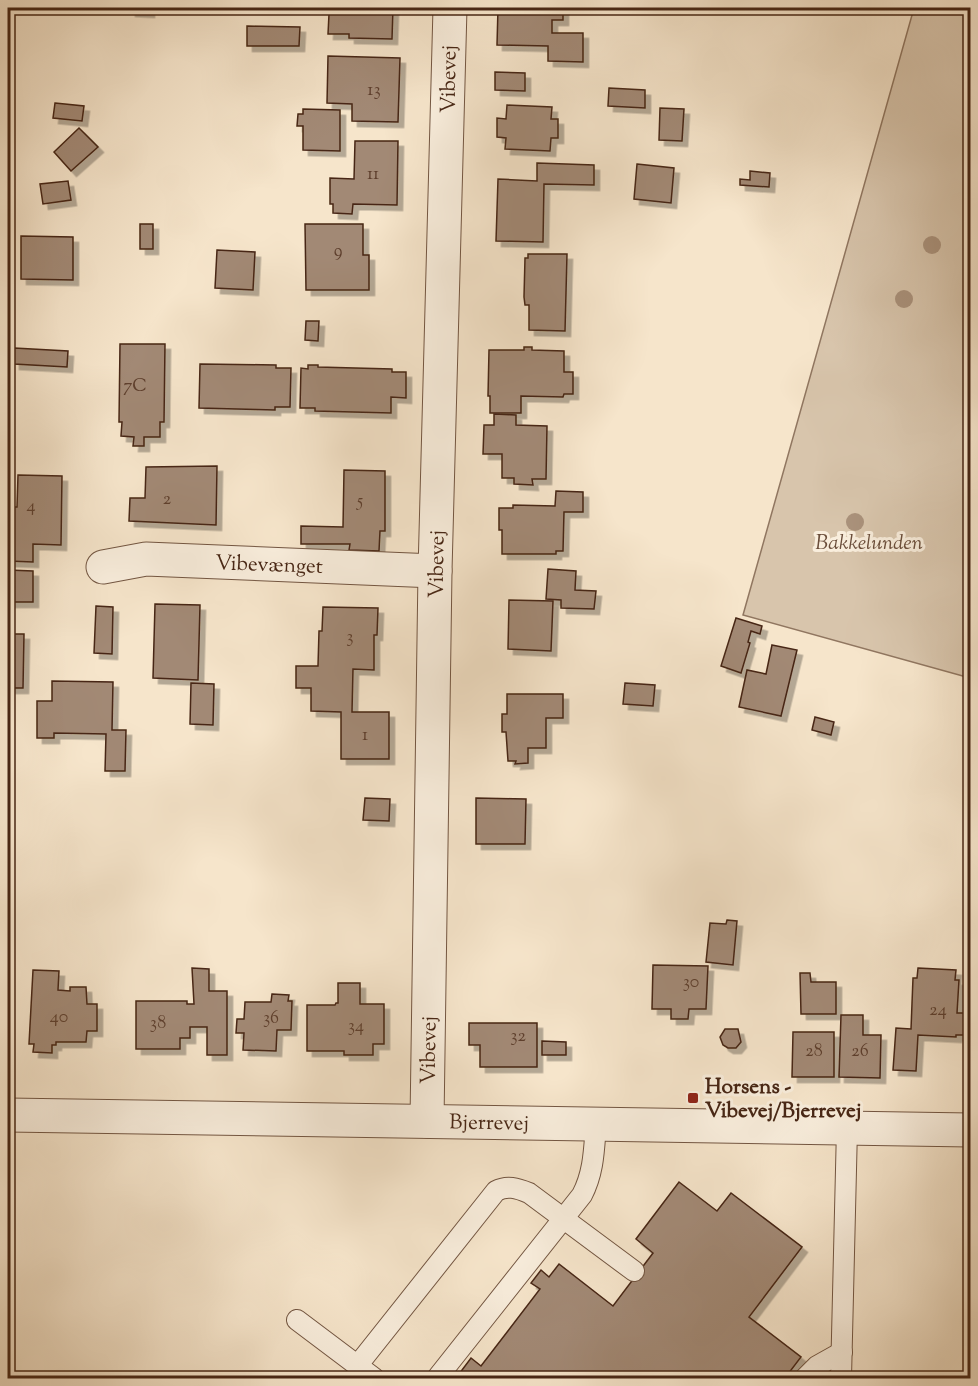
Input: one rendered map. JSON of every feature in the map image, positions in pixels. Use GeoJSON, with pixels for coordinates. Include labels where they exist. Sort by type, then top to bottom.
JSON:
{"type":"FeatureCollection","features":[{"type":"Feature","properties":{"kind":"street","name":"Vibevej"},"geometry":{"type":"LineString","coordinates":[[427,1121],[435,571],[450,8]]}},
{"type":"Feature","properties":{"kind":"street","name":"Vibevænget"},"geometry":{"type":"LineString","coordinates":[[103,567],[146,559],[435,571]]}},
{"type":"Feature","properties":{"kind":"street","name":"Bjerrevej"},"geometry":{"type":"LineString","coordinates":[[8,1115],[970,1130]]}},
{"type":"Feature","properties":{"kind":"lane"},"geometry":{"type":"LineString","coordinates":[[437,1378],[582,1195],[589,1182],[592,1169],[596,1124]]}},
{"type":"Feature","properties":{"kind":"lane"},"geometry":{"type":"LineString","coordinates":[[841,1378],[847,1128]]}},
{"type":"Feature","properties":{"kind":"lane"},"geometry":{"type":"LineString","coordinates":[[357,1366],[496,1191],[503,1188],[521,1190],[634,1271]]}},
{"type":"Feature","properties":{"kind":"lane"},"geometry":{"type":"LineString","coordinates":[[297,1320],[374,1378]]}},
{"type":"Feature","properties":{"kind":"lane"},"geometry":{"type":"LineString","coordinates":[[805,1378],[817,1366],[842,1352]]}},
{"type":"Feature","properties":{"kind":"green space","name":"Bakkelunden"},"geometry":{"type":"Polygon","coordinates":[[[914,8],[970,8],[970,678],[743,615],[914,8]]]}},
{"type":"Feature","properties":{"kind":"building"},"geometry":{"type":"Polygon","coordinates":[[[130,8],[149,8],[149,12],[130,11],[130,8]]]}},
{"type":"Feature","properties":{"kind":"building"},"geometry":{"type":"Polygon","coordinates":[[[343,8],[393,8],[392,39],[349,38],[349,34],[328,34],[329,14],[343,8]]]}},
{"type":"Feature","properties":{"kind":"building"},"geometry":{"type":"Polygon","coordinates":[[[498,8],[563,8],[563,20],[552,20],[552,33],[583,33],[583,62],[548,61],[548,46],[497,45],[498,8]]]}},
{"type":"Feature","properties":{"kind":"building"},"geometry":{"type":"Polygon","coordinates":[[[247,26],[300,27],[299,46],[247,46],[247,26]]]}},
{"type":"Feature","properties":{"kind":"building"},"geometry":{"type":"Polygon","coordinates":[[[328,56],[400,58],[398,122],[352,121],[352,104],[327,103],[328,56]]]}},
{"type":"Feature","properties":{"kind":"building"},"geometry":{"type":"Polygon","coordinates":[[[495,72],[525,73],[525,91],[495,90],[495,72]]]}},
{"type":"Feature","properties":{"kind":"building"},"geometry":{"type":"Polygon","coordinates":[[[609,88],[645,90],[645,108],[608,106],[609,88]]]}},
{"type":"Feature","properties":{"kind":"building"},"geometry":{"type":"Polygon","coordinates":[[[55,103],[84,106],[82,121],[53,118],[55,103]]]}},
{"type":"Feature","properties":{"kind":"building"},"geometry":{"type":"Polygon","coordinates":[[[507,105],[552,107],[551,119],[558,119],[558,138],[551,138],[550,151],[505,149],[506,138],[497,137],[497,118],[506,119],[507,105]]]}},
{"type":"Feature","properties":{"kind":"building"},"geometry":{"type":"Polygon","coordinates":[[[660,108],[684,109],[682,141],[659,140],[660,108]]]}},
{"type":"Feature","properties":{"kind":"building"},"geometry":{"type":"Polygon","coordinates":[[[303,109],[340,110],[340,151],[303,150],[303,126],[297,126],[298,114],[303,114],[303,109]]]}},
{"type":"Feature","properties":{"kind":"building"},"geometry":{"type":"Polygon","coordinates":[[[79,128],[98,147],[71,171],[54,152],[79,128]]]}},
{"type":"Feature","properties":{"kind":"building"},"geometry":{"type":"Polygon","coordinates":[[[355,141],[398,141],[397,205],[353,204],[352,214],[333,213],[333,204],[330,204],[330,178],[354,179],[355,141]]]}},
{"type":"Feature","properties":{"kind":"building"},"geometry":{"type":"Polygon","coordinates":[[[537,163],[594,165],[594,185],[544,184],[543,242],[496,241],[498,179],[537,181],[537,163]]]}},
{"type":"Feature","properties":{"kind":"building"},"geometry":{"type":"Polygon","coordinates":[[[637,164],[674,168],[671,203],[634,199],[637,164]]]}},
{"type":"Feature","properties":{"kind":"building"},"geometry":{"type":"Polygon","coordinates":[[[750,171],[770,173],[769,187],[740,185],[740,179],[750,180],[750,171]]]}},
{"type":"Feature","properties":{"kind":"building"},"geometry":{"type":"Polygon","coordinates":[[[68,181],[71,200],[43,204],[40,184],[68,181]]]}},
{"type":"Feature","properties":{"kind":"building"},"geometry":{"type":"Polygon","coordinates":[[[140,224],[153,224],[153,249],[140,249],[140,224]]]}},
{"type":"Feature","properties":{"kind":"building"},"geometry":{"type":"Polygon","coordinates":[[[305,224],[363,224],[363,255],[369,255],[369,290],[306,290],[305,224]]]}},
{"type":"Feature","properties":{"kind":"building"},"geometry":{"type":"Polygon","coordinates":[[[21,236],[73,237],[73,280],[21,279],[21,236]]]}},
{"type":"Feature","properties":{"kind":"building"},"geometry":{"type":"Polygon","coordinates":[[[217,250],[255,252],[253,290],[215,288],[217,250]]]}},
{"type":"Feature","properties":{"kind":"building"},"geometry":{"type":"Polygon","coordinates":[[[528,254],[567,254],[565,331],[529,330],[529,305],[525,305],[524,297],[525,258],[528,258],[528,254]]]}},
{"type":"Feature","properties":{"kind":"building"},"geometry":{"type":"Polygon","coordinates":[[[306,321],[319,321],[318,341],[305,340],[306,321]]]}},
{"type":"Feature","properties":{"kind":"building"},"geometry":{"type":"Polygon","coordinates":[[[120,344],[165,344],[164,422],[160,422],[160,437],[144,437],[144,446],[133,446],[134,437],[121,436],[122,422],[119,422],[120,344]]]}},
{"type":"Feature","properties":{"kind":"building"},"geometry":{"type":"Polygon","coordinates":[[[524,347],[532,347],[532,350],[564,351],[564,372],[573,372],[573,394],[564,394],[563,397],[521,396],[521,413],[490,413],[489,350],[524,350],[524,347]]]}},
{"type":"Feature","properties":{"kind":"building"},"geometry":{"type":"Polygon","coordinates":[[[14,348],[68,351],[67,367],[14,364],[14,348]]]}},
{"type":"Feature","properties":{"kind":"building"},"geometry":{"type":"Polygon","coordinates":[[[200,364],[276,365],[276,368],[291,368],[290,407],[275,407],[275,410],[199,408],[200,364]]]}},
{"type":"Feature","properties":{"kind":"building"},"geometry":{"type":"Polygon","coordinates":[[[308,365],[392,369],[392,372],[406,372],[406,398],[391,397],[391,413],[315,411],[315,408],[300,408],[301,368],[308,369],[308,365]]]}},
{"type":"Feature","properties":{"kind":"building"},"geometry":{"type":"Polygon","coordinates":[[[494,414],[516,415],[516,425],[547,426],[546,479],[532,479],[533,485],[514,484],[514,478],[502,478],[502,454],[483,454],[484,425],[494,425],[494,414]]]}},
{"type":"Feature","properties":{"kind":"building"},"geometry":{"type":"Polygon","coordinates":[[[217,466],[216,525],[129,521],[130,498],[145,498],[146,467],[217,466]]]}},
{"type":"Feature","properties":{"kind":"building"},"geometry":{"type":"Polygon","coordinates":[[[344,470],[385,471],[385,531],[380,531],[379,551],[349,550],[350,544],[301,544],[301,526],[343,527],[344,470]]]}},
{"type":"Feature","properties":{"kind":"building"},"geometry":{"type":"Polygon","coordinates":[[[18,475],[62,476],[61,545],[33,544],[33,562],[8,561],[8,507],[17,507],[18,475]]]}},
{"type":"Feature","properties":{"kind":"building"},"geometry":{"type":"Polygon","coordinates":[[[556,491],[583,492],[583,512],[564,512],[563,551],[556,551],[556,554],[502,554],[499,508],[513,508],[513,505],[555,506],[556,491]]]}},
{"type":"Feature","properties":{"kind":"building"},"geometry":{"type":"Polygon","coordinates":[[[548,569],[576,571],[575,590],[596,591],[594,609],[561,608],[561,600],[546,599],[548,569]]]}},
{"type":"Feature","properties":{"kind":"building"},"geometry":{"type":"Polygon","coordinates":[[[8,570],[33,571],[33,602],[8,602],[8,570]]]}},
{"type":"Feature","properties":{"kind":"building"},"geometry":{"type":"Polygon","coordinates":[[[509,600],[553,601],[551,651],[508,649],[509,600]]]}},
{"type":"Feature","properties":{"kind":"building"},"geometry":{"type":"Polygon","coordinates":[[[155,604],[200,605],[198,680],[153,678],[155,604]]]}},
{"type":"Feature","properties":{"kind":"building"},"geometry":{"type":"Polygon","coordinates":[[[96,606],[113,607],[112,654],[94,653],[96,606]]]}},
{"type":"Feature","properties":{"kind":"building"},"geometry":{"type":"Polygon","coordinates":[[[323,607],[378,608],[377,635],[374,635],[374,670],[353,669],[352,712],[389,712],[389,759],[341,759],[341,712],[311,711],[311,688],[296,688],[296,666],[318,666],[319,631],[322,631],[323,607]]]}},
{"type":"Feature","properties":{"kind":"building"},"geometry":{"type":"Polygon","coordinates":[[[736,618],[762,626],[760,634],[751,631],[748,642],[750,643],[741,673],[721,666],[736,618]]]}},
{"type":"Feature","properties":{"kind":"building"},"geometry":{"type":"Polygon","coordinates":[[[8,634],[24,634],[23,688],[8,688],[8,634]]]}},
{"type":"Feature","properties":{"kind":"building"},"geometry":{"type":"Polygon","coordinates":[[[772,645],[797,650],[781,716],[739,707],[747,670],[766,674],[772,645]]]}},
{"type":"Feature","properties":{"kind":"building"},"geometry":{"type":"Polygon","coordinates":[[[52,681],[113,682],[112,730],[126,730],[125,771],[105,771],[106,734],[54,733],[54,738],[37,738],[37,701],[52,701],[52,681]]]}},
{"type":"Feature","properties":{"kind":"building"},"geometry":{"type":"Polygon","coordinates":[[[191,683],[214,684],[213,725],[190,724],[191,683]]]}},
{"type":"Feature","properties":{"kind":"building"},"geometry":{"type":"Polygon","coordinates":[[[625,683],[655,685],[653,706],[623,704],[625,683]]]}},
{"type":"Feature","properties":{"kind":"building"},"geometry":{"type":"Polygon","coordinates":[[[507,694],[563,694],[563,718],[546,718],[546,748],[528,748],[528,763],[515,764],[516,761],[508,761],[506,732],[502,732],[502,714],[507,714],[507,694]]]}},
{"type":"Feature","properties":{"kind":"building"},"geometry":{"type":"Polygon","coordinates":[[[815,717],[834,722],[831,735],[812,730],[815,717]]]}},
{"type":"Feature","properties":{"kind":"building"},"geometry":{"type":"Polygon","coordinates":[[[365,798],[390,799],[389,821],[363,820],[365,798]]]}},
{"type":"Feature","properties":{"kind":"building"},"geometry":{"type":"Polygon","coordinates":[[[476,798],[526,799],[525,844],[476,844],[476,798]]]}},
{"type":"Feature","properties":{"kind":"building"},"geometry":{"type":"Polygon","coordinates":[[[727,920],[737,921],[733,965],[706,962],[710,923],[726,924],[727,920]]]}},
{"type":"Feature","properties":{"kind":"building"},"geometry":{"type":"Polygon","coordinates":[[[653,965],[708,966],[706,1009],[689,1009],[688,1019],[671,1019],[671,1009],[652,1009],[653,965]]]}},
{"type":"Feature","properties":{"kind":"building"},"geometry":{"type":"Polygon","coordinates":[[[192,968],[209,969],[209,991],[227,991],[227,1055],[207,1055],[207,1027],[190,1027],[190,1038],[180,1038],[180,1049],[136,1049],[136,1001],[187,1001],[187,1004],[194,1004],[192,968]]]}},
{"type":"Feature","properties":{"kind":"building"},"geometry":{"type":"Polygon","coordinates":[[[918,968],[956,970],[955,980],[959,980],[957,1013],[968,1013],[966,1035],[956,1035],[956,1037],[918,1035],[916,1071],[893,1070],[896,1028],[911,1029],[913,978],[917,978],[918,968]]]}},
{"type":"Feature","properties":{"kind":"building"},"geometry":{"type":"Polygon","coordinates":[[[33,970],[59,971],[58,990],[70,991],[70,987],[86,987],[87,1004],[97,1004],[97,1031],[87,1031],[86,1042],[56,1042],[56,1045],[52,1045],[52,1053],[33,1052],[34,1044],[29,1044],[33,970]]]}},
{"type":"Feature","properties":{"kind":"building"},"geometry":{"type":"Polygon","coordinates":[[[800,973],[810,973],[811,982],[836,982],[836,1014],[801,1014],[800,973]]]}},
{"type":"Feature","properties":{"kind":"building"},"geometry":{"type":"Polygon","coordinates":[[[338,983],[360,983],[360,1004],[384,1004],[384,1044],[373,1044],[373,1055],[344,1055],[344,1051],[307,1051],[307,1005],[335,1005],[338,1003],[338,983]]]}},
{"type":"Feature","properties":{"kind":"building"},"geometry":{"type":"Polygon","coordinates":[[[272,994],[289,995],[288,1001],[292,1001],[291,1030],[277,1030],[276,1051],[243,1050],[244,1033],[236,1033],[237,1019],[244,1019],[245,1002],[271,1002],[272,994]]]}},
{"type":"Feature","properties":{"kind":"building"},"geometry":{"type":"Polygon","coordinates":[[[841,1015],[863,1015],[863,1035],[881,1035],[880,1078],[839,1077],[841,1015]]]}},
{"type":"Feature","properties":{"kind":"building"},"geometry":{"type":"Polygon","coordinates":[[[469,1023],[537,1023],[537,1067],[480,1067],[480,1045],[469,1045],[469,1023]]]}},
{"type":"Feature","properties":{"kind":"building"},"geometry":{"type":"Polygon","coordinates":[[[725,1029],[738,1029],[741,1042],[736,1048],[723,1045],[720,1037],[725,1029]]]}},
{"type":"Feature","properties":{"kind":"building"},"geometry":{"type":"Polygon","coordinates":[[[793,1032],[834,1032],[834,1077],[792,1077],[793,1032]]]}},
{"type":"Feature","properties":{"kind":"building"},"geometry":{"type":"Polygon","coordinates":[[[542,1041],[566,1042],[566,1055],[542,1055],[542,1041]]]}},
{"type":"Feature","properties":{"kind":"building"},"geometry":{"type":"Polygon","coordinates":[[[679,1182],[717,1211],[731,1193],[802,1247],[749,1317],[801,1357],[785,1378],[456,1378],[471,1358],[481,1366],[540,1289],[531,1283],[541,1270],[549,1277],[559,1264],[613,1306],[653,1253],[636,1239],[679,1182]]]}},
{"type":"Feature","properties":{"kind":"place","name":"Horsens - Vibevej/Bjerrevej"},"geometry":{"type":"Point","coordinates":[693,1098]}}]}
